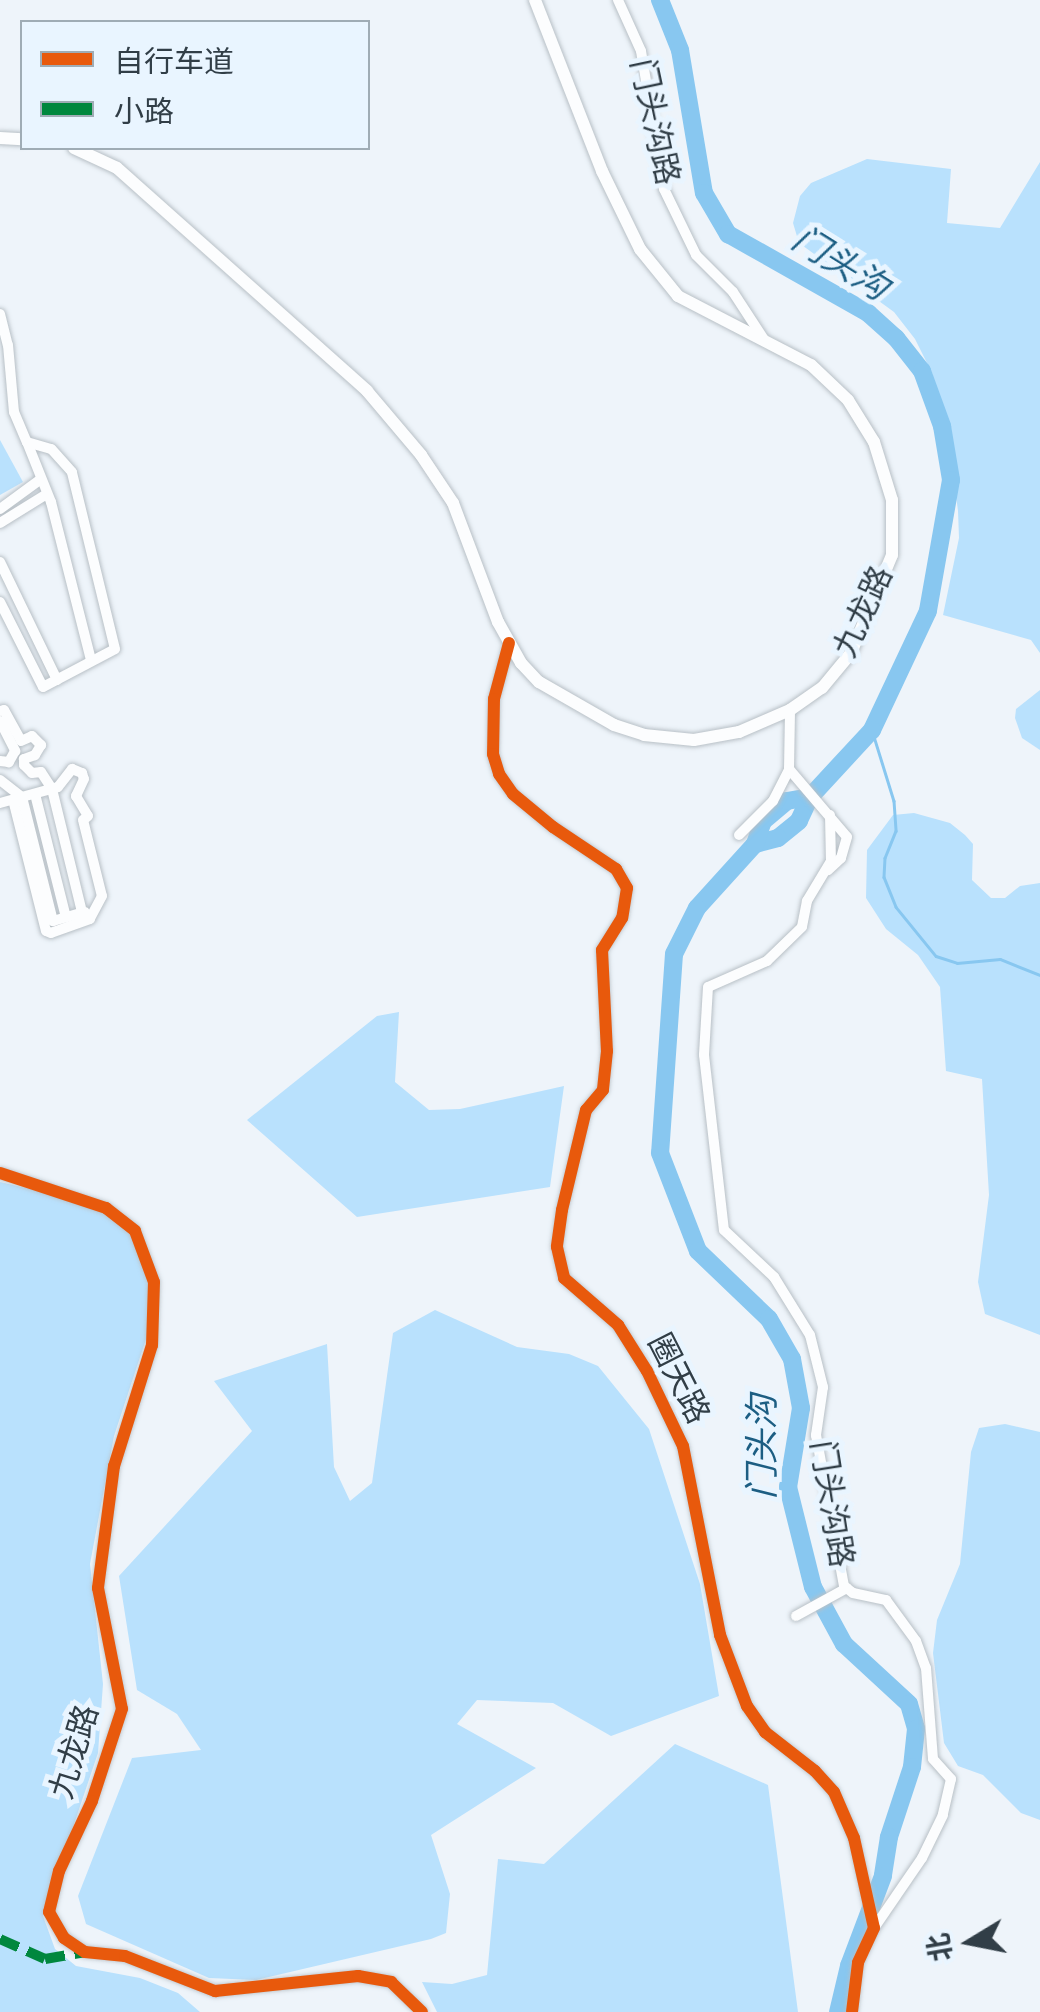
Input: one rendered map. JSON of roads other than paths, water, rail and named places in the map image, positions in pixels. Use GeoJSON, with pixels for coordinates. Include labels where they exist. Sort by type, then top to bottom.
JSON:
{"type":"FeatureCollection","features":[{"type":"Feature","properties":{"kind":"main road","name":"九龙路"},"geometry":{"type":"LineString","coordinates":[[78,150],[117,168],[367,391],[421,455],[453,503],[509,643],[539,682],[597,717],[644,735],[694,740],[739,732],[790,710],[822,688],[852,652],[872,611],[892,554],[892,500],[874,442],[848,400],[811,365],[678,296],[640,249],[602,172],[535,0]]}},
{"type":"Feature","properties":{"kind":"street","name":"门头沟路"},"geometry":{"type":"LineString","coordinates":[[618,0],[640,51],[664,189],[696,255],[733,292],[763,338]]}},
{"type":"Feature","properties":{"kind":"street"},"geometry":{"type":"LineString","coordinates":[[0,314],[8,345],[14,412],[47,494],[91,660]]}},
{"type":"Feature","properties":{"kind":"street"},"geometry":{"type":"LineString","coordinates":[[0,602],[43,687],[114,648],[72,472],[51,449],[27,442]]}},
{"type":"Feature","properties":{"kind":"street"},"geometry":{"type":"LineString","coordinates":[[0,509],[41,478]]}},
{"type":"Feature","properties":{"kind":"street"},"geometry":{"type":"LineString","coordinates":[[0,523],[47,494]]}},
{"type":"Feature","properties":{"kind":"street"},"geometry":{"type":"LineString","coordinates":[[0,562],[57,680]]}},
{"type":"Feature","properties":{"kind":"street","name":"圈天路"},"geometry":{"type":"LineString","coordinates":[[509,643],[494,699],[493,754],[499,774],[526,805],[616,868],[627,888],[622,918],[602,950],[607,1051],[603,1090],[586,1110],[562,1210],[557,1246],[564,1278],[618,1325],[648,1371],[683,1446],[720,1634],[746,1706],[764,1732],[815,1771],[834,1792],[854,1838],[874,1927]]}},
{"type":"Feature","properties":{"kind":"street"},"geometry":{"type":"LineString","coordinates":[[0,711],[4,710],[21,741],[32,736],[41,745],[36,755],[24,759],[24,765],[32,773],[41,772],[52,789],[82,912]]}},
{"type":"Feature","properties":{"kind":"street"},"geometry":{"type":"LineString","coordinates":[[740,835],[773,801],[789,769],[790,710]]}},
{"type":"Feature","properties":{"kind":"street"},"geometry":{"type":"LineString","coordinates":[[0,721],[15,752],[9,762],[0,761]]}},
{"type":"Feature","properties":{"kind":"street"},"geometry":{"type":"LineString","coordinates":[[0,814],[52,789],[72,768],[82,773],[84,779],[76,796],[88,816],[83,820],[102,896],[90,919],[54,926]]}},
{"type":"Feature","properties":{"kind":"street","name":"门头沟路"},"geometry":{"type":"LineString","coordinates":[[789,769],[830,816],[828,870],[806,902],[802,927],[794,936],[766,961],[708,987],[704,1055],[724,1230],[774,1277],[810,1335],[823,1387],[816,1435],[848,1588],[886,1600],[916,1641],[926,1668],[933,1759],[951,1779],[943,1815],[922,1858],[874,1927]]}},
{"type":"Feature","properties":{"kind":"street"},"geometry":{"type":"LineString","coordinates":[[0,780],[17,803],[46,931],[66,918],[96,908]]}},
{"type":"Feature","properties":{"kind":"street"},"geometry":{"type":"LineString","coordinates":[[36,794],[66,918]]}},
{"type":"Feature","properties":{"kind":"street"},"geometry":{"type":"LineString","coordinates":[[0,795],[17,803]]}},
{"type":"Feature","properties":{"kind":"street"},"geometry":{"type":"LineString","coordinates":[[0,803],[17,803]]}},
{"type":"Feature","properties":{"kind":"street","name":"九龙路"},"geometry":{"type":"LineString","coordinates":[[0,1173],[106,1208],[135,1231],[154,1282],[152,1344],[114,1466],[98,1588],[122,1709],[92,1801],[59,1871],[49,1912],[64,1938],[85,1952],[124,1956],[215,1991],[358,1976],[391,1982],[422,2012]]}},
{"type":"Feature","properties":{"kind":"street"},"geometry":{"type":"LineString","coordinates":[[796,1616],[848,1588]]}},
{"type":"Feature","properties":{"kind":"street"},"geometry":{"type":"LineString","coordinates":[[852,2012],[858,1963],[874,1927]]}},
{"type":"Feature","properties":{"kind":"waterway","name":"门头沟"},"geometry":{"type":"LineString","coordinates":[[660,0],[680,50],[704,193],[728,234],[868,313],[896,338],[922,371],[942,426],[951,480],[928,611],[872,730],[810,797],[799,821],[778,838],[755,844],[697,908],[674,954],[660,1153],[698,1251],[769,1319],[792,1359],[801,1408],[788,1487],[813,1587],[844,1644],[909,1704],[916,1729],[912,1767],[889,1837],[883,1876],[849,1966],[838,2012]]}},
{"type":"Feature","properties":{"kind":"waterway"},"geometry":{"type":"LineString","coordinates":[[872,730],[894,801],[896,831],[885,858],[884,877],[896,907],[936,956],[957,963],[1000,959],[1040,975]]}},
{"type":"Feature","properties":{"kind":"waterway","name":"门头沟"},"geometry":{"type":"LineString","coordinates":[[755,844],[763,821],[787,801],[810,797]]}}]}
